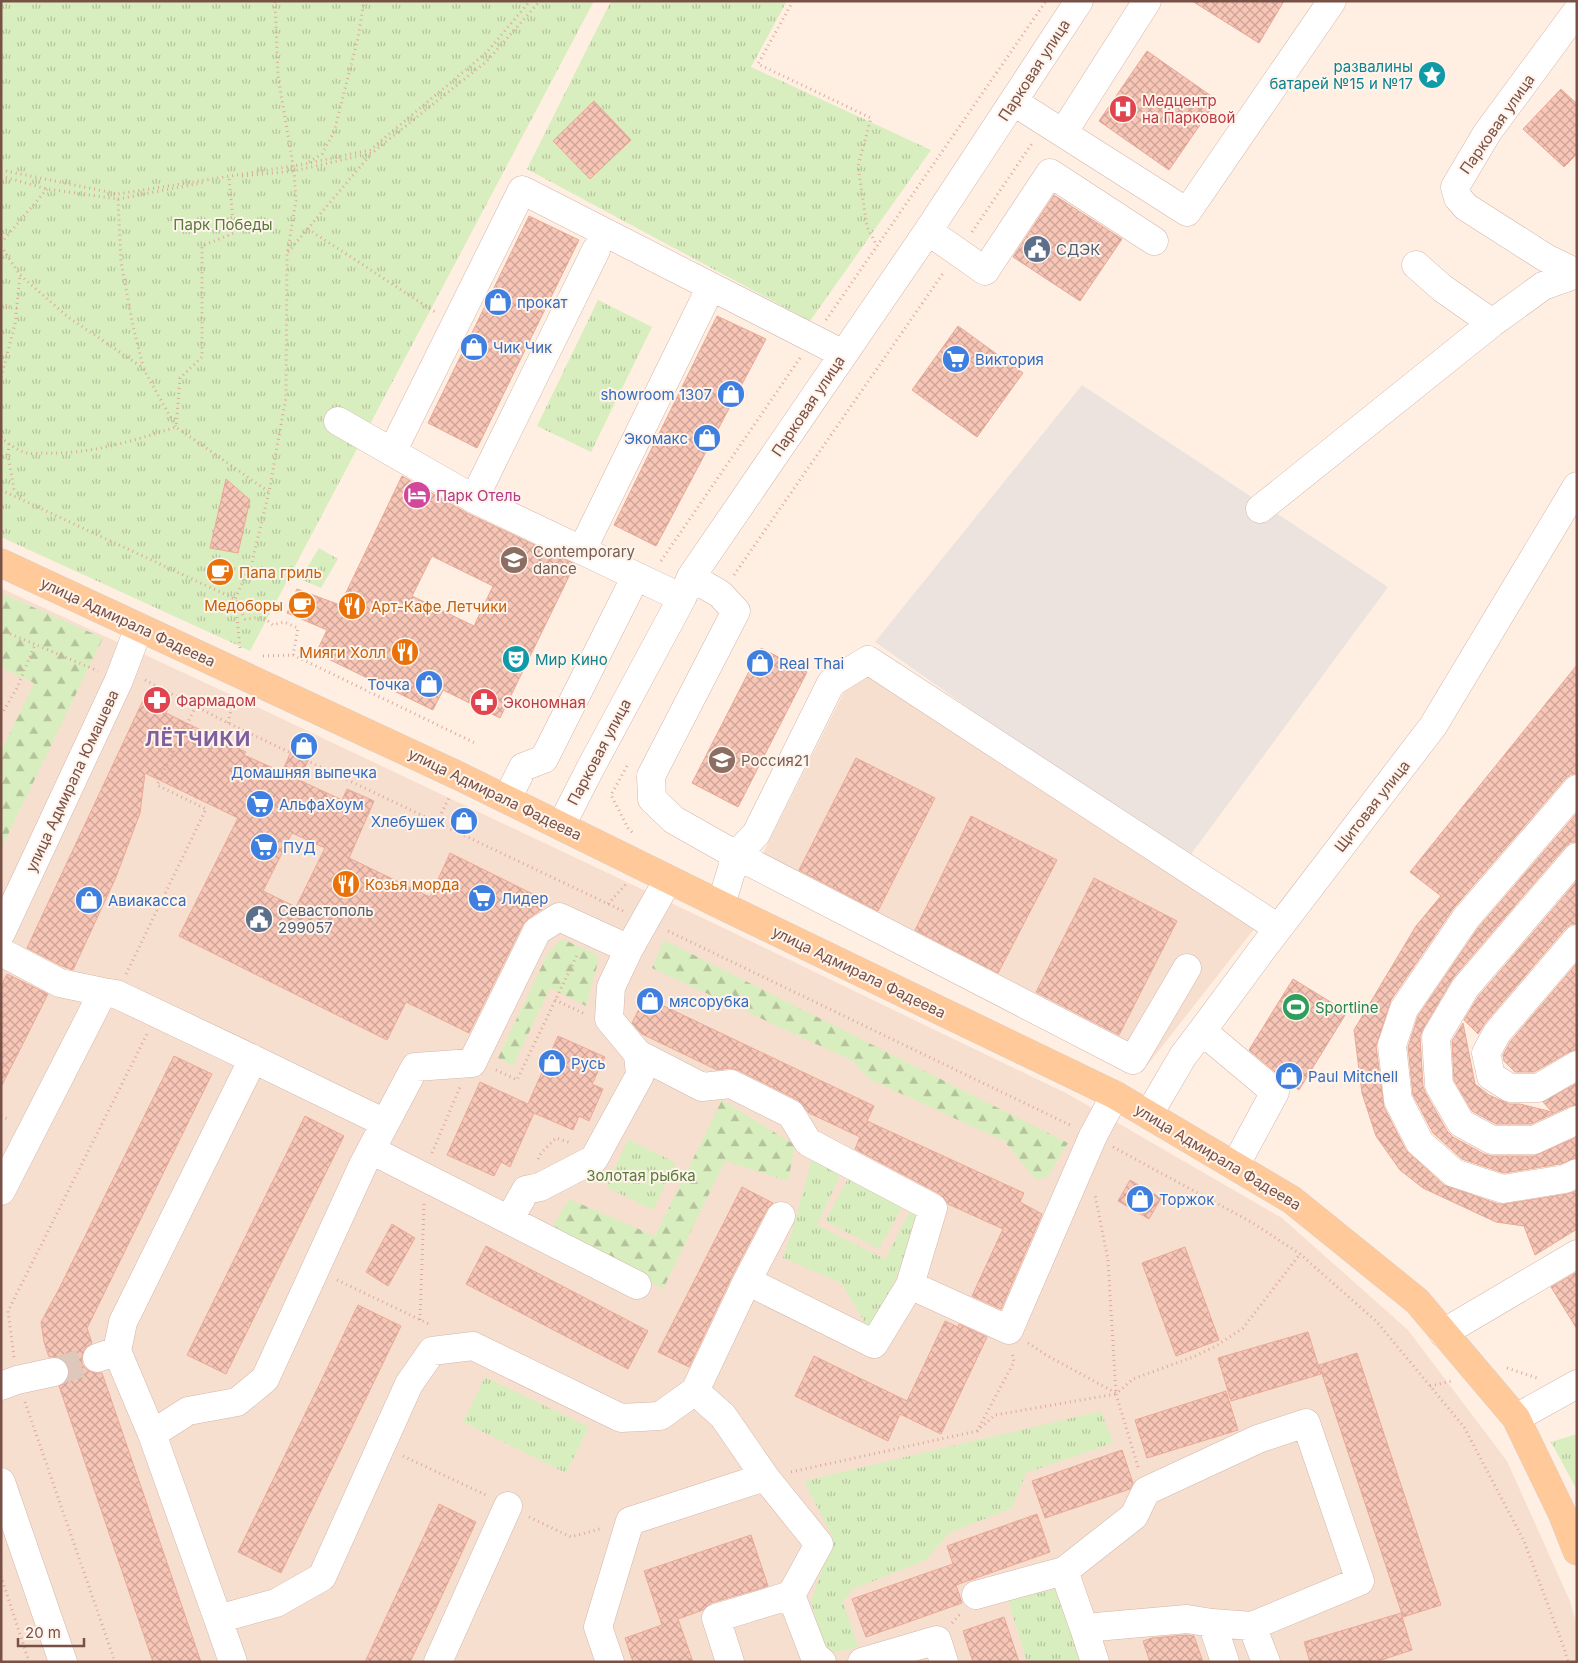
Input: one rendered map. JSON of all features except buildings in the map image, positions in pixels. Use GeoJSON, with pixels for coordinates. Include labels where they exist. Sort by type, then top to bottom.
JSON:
{"type":"FeatureCollection","features":[{"type":"Feature","properties":{"kind":"main road","name":"улица Адмирала Фадеева"},"geometry":{"type":"LineString","coordinates":[[1,563],[507,799],[668,880],[1115,1095],[1292,1200],[1417,1301],[1516,1418],[1562,1512],[1577,1551]]}},
{"type":"Feature","properties":{"kind":"street","name":"Парковая улица"},"geometry":{"type":"LineString","coordinates":[[561,826],[686,587],[928,232],[1079,1]]}},
{"type":"Feature","properties":{"kind":"street"},"geometry":{"type":"LineString","coordinates":[[1055,128],[1147,1]]}},
{"type":"Feature","properties":{"kind":"street"},"geometry":{"type":"LineString","coordinates":[[1014,102],[1187,212],[1332,1]]}},
{"type":"Feature","properties":{"kind":"street","name":"Парковая улица"},"geometry":{"type":"LineString","coordinates":[[1577,11],[1488,133],[1455,187],[1458,198],[1466,206],[1546,258],[1577,273]]}},
{"type":"Feature","properties":{"kind":"street"},"geometry":{"type":"LineString","coordinates":[[928,232],[985,271],[1050,173],[1154,240]]}},
{"type":"Feature","properties":{"kind":"street"},"geometry":{"type":"LineString","coordinates":[[392,452],[522,190],[844,354]]}},
{"type":"Feature","properties":{"kind":"street"},"geometry":{"type":"LineString","coordinates":[[474,499],[596,250]]}},
{"type":"Feature","properties":{"kind":"street"},"geometry":{"type":"LineString","coordinates":[[1416,265],[1442,288],[1492,323]]}},
{"type":"Feature","properties":{"kind":"street"},"geometry":{"type":"LineString","coordinates":[[1260,509],[1492,323],[1542,286],[1577,273]]}},
{"type":"Feature","properties":{"kind":"street"},"geometry":{"type":"LineString","coordinates":[[582,550],[704,301]]}},
{"type":"Feature","properties":{"kind":"street"},"geometry":{"type":"LineString","coordinates":[[338,421],[474,499],[642,578],[720,594],[736,611],[651,776],[652,798],[674,820],[736,855],[1133,1060],[1187,968]]}},
{"type":"Feature","properties":{"kind":"street","name":"Щитовая улица"},"geometry":{"type":"LineString","coordinates":[[1149,1114],[1183,1056],[1278,928],[1433,726],[1577,486]]}},
{"type":"Feature","properties":{"kind":"street"},"geometry":{"type":"LineString","coordinates":[[507,799],[523,766],[544,759],[642,578]]}},
{"type":"Feature","properties":{"kind":"street","name":"улица Адмирала Юмашева"},"geometry":{"type":"LineString","coordinates":[[1,933],[119,680],[139,627]]}},
{"type":"Feature","properties":{"kind":"street"},"geometry":{"type":"LineString","coordinates":[[720,905],[736,855],[756,834],[831,683],[868,660],[1278,928]]}},
{"type":"Feature","properties":{"kind":"street"},"geometry":{"type":"LineString","coordinates":[[1577,789],[1466,918],[1404,1009],[1392,1045],[1398,1100],[1420,1143],[1454,1172],[1503,1189],[1565,1179],[1577,1173]]}},
{"type":"Feature","properties":{"kind":"street"},"geometry":{"type":"LineString","coordinates":[[1577,857],[1465,988],[1436,1037],[1440,1085],[1461,1123],[1492,1140],[1534,1140],[1577,1120]]}},
{"type":"Feature","properties":{"kind":"street"},"geometry":{"type":"LineString","coordinates":[[668,880],[611,987],[609,1019],[638,1054],[702,1087],[731,1084],[791,1114],[808,1142],[933,1208],[910,1285],[874,1344],[747,1281]]}},
{"type":"Feature","properties":{"kind":"street"},"geometry":{"type":"LineString","coordinates":[[152,1434],[188,1412],[237,1402],[265,1379],[370,1150],[414,1067],[472,1063],[537,931],[559,917],[630,949]]}},
{"type":"Feature","properties":{"kind":"street"},"geometry":{"type":"LineString","coordinates":[[1577,939],[1496,1033],[1486,1053],[1491,1076],[1510,1088],[1538,1088],[1577,1065]]}},
{"type":"Feature","properties":{"kind":"street"},"geometry":{"type":"LineString","coordinates":[[1,952],[60,982],[110,993],[385,1123]]}},
{"type":"Feature","properties":{"kind":"street"},"geometry":{"type":"LineString","coordinates":[[1,1191],[110,993]]}},
{"type":"Feature","properties":{"kind":"street"},"geometry":{"type":"LineString","coordinates":[[1202,1031],[1275,1092],[1235,1166]]}},
{"type":"Feature","properties":{"kind":"street"},"geometry":{"type":"LineString","coordinates":[[509,1220],[526,1190],[540,1187],[594,1160],[640,1075],[638,1054]]}},
{"type":"Feature","properties":{"kind":"street"},"geometry":{"type":"LineString","coordinates":[[232,1662],[152,1434],[107,1355],[253,1059]]}},
{"type":"Feature","properties":{"kind":"street"},"geometry":{"type":"LineString","coordinates":[[910,1285],[1009,1330],[1092,1136],[1115,1095]]}},
{"type":"Feature","properties":{"kind":"street"},"geometry":{"type":"LineString","coordinates":[[370,1150],[637,1284]]}},
{"type":"Feature","properties":{"kind":"street"},"geometry":{"type":"LineString","coordinates":[[218,1619],[276,1603],[322,1577],[409,1384],[432,1351],[473,1346],[621,1418],[660,1416],[695,1391],[747,1281],[781,1216]]}},
{"type":"Feature","properties":{"kind":"street"},"geometry":{"type":"LineString","coordinates":[[1443,1333],[1577,1254]]}},
{"type":"Feature","properties":{"kind":"street"},"geometry":{"type":"LineString","coordinates":[[9,1383],[54,1372]]}},
{"type":"Feature","properties":{"kind":"street"},"geometry":{"type":"LineString","coordinates":[[1516,1418],[1577,1384]]}},
{"type":"Feature","properties":{"kind":"street"},"geometry":{"type":"LineString","coordinates":[[695,1391],[723,1416],[765,1477],[819,1544],[791,1596],[716,1618],[730,1662]]}},
{"type":"Feature","properties":{"kind":"street"},"geometry":{"type":"LineString","coordinates":[[976,1595],[1064,1571],[1134,1516],[1146,1491],[1258,1439],[1306,1422],[1360,1581],[1252,1626],[1187,1619],[1084,1628]]}},
{"type":"Feature","properties":{"kind":"street"},"geometry":{"type":"LineString","coordinates":[[610,1662],[598,1627],[630,1521],[765,1477]]}},
{"type":"Feature","properties":{"kind":"street"},"geometry":{"type":"LineString","coordinates":[[4,1499],[63,1662]]}},
{"type":"Feature","properties":{"kind":"street"},"geometry":{"type":"LineString","coordinates":[[438,1662],[508,1506]]}},
{"type":"Feature","properties":{"kind":"street"},"geometry":{"type":"LineString","coordinates":[[1064,1571],[1095,1662]]}},
{"type":"Feature","properties":{"kind":"street"},"geometry":{"type":"LineString","coordinates":[[791,1596],[814,1655],[822,1662]]}},
{"type":"Feature","properties":{"kind":"street"},"geometry":{"type":"LineString","coordinates":[[1212,1623],[1225,1662]]}},
{"type":"Feature","properties":{"kind":"street"},"geometry":{"type":"LineString","coordinates":[[1252,1626],[1266,1662]]}},
{"type":"Feature","properties":{"kind":"street"},"geometry":{"type":"LineString","coordinates":[[862,1662],[941,1651]]}},
{"type":"Feature","properties":{"kind":"path"},"geometry":{"type":"LineString","coordinates":[[241,652],[235,599],[252,562],[269,492],[286,397],[287,254],[296,201],[294,171],[278,76],[275,1]]}},
{"type":"Feature","properties":{"kind":"path"},"geometry":{"type":"LineString","coordinates":[[294,171],[322,154],[334,132],[358,38],[364,1]]}},
{"type":"Feature","properties":{"kind":"path"},"geometry":{"type":"LineString","coordinates":[[1,170],[118,194],[305,164],[370,150],[487,52],[530,1]]}},
{"type":"Feature","properties":{"kind":"path"},"geometry":{"type":"LineString","coordinates":[[287,254],[372,153],[487,61],[540,1]]}},
{"type":"Feature","properties":{"kind":"path"},"geometry":{"type":"LineString","coordinates":[[794,1],[758,64],[871,118],[858,166],[867,228],[877,246]]}},
{"type":"Feature","properties":{"kind":"path"},"geometry":{"type":"LineString","coordinates":[[642,578],[814,339],[1046,1]]}},
{"type":"Feature","properties":{"kind":"path"},"geometry":{"type":"LineString","coordinates":[[720,594],[958,252],[1055,128]]}},
{"type":"Feature","properties":{"kind":"path"},"geometry":{"type":"LineString","coordinates":[[1,176],[47,189],[118,199],[229,178],[294,171],[372,153]]}},
{"type":"Feature","properties":{"kind":"path"},"geometry":{"type":"LineString","coordinates":[[176,427],[180,378],[202,356],[202,246],[234,234],[229,178]]}},
{"type":"Feature","properties":{"kind":"path"},"geometry":{"type":"LineString","coordinates":[[47,189],[1,245],[20,275],[68,317],[143,368]]}},
{"type":"Feature","properties":{"kind":"path"},"geometry":{"type":"LineString","coordinates":[[118,199],[121,262],[132,326],[143,368],[176,427],[269,492]]}},
{"type":"Feature","properties":{"kind":"path"},"geometry":{"type":"LineString","coordinates":[[308,229],[455,324]]}},
{"type":"Feature","properties":{"kind":"path"},"geometry":{"type":"LineString","coordinates":[[1,377],[15,324],[20,275]]}},
{"type":"Feature","properties":{"kind":"path"},"geometry":{"type":"LineString","coordinates":[[1,307],[17,308]]}},
{"type":"Feature","properties":{"kind":"path"},"geometry":{"type":"LineString","coordinates":[[1,437],[9,444],[28,453],[55,454],[131,441],[176,427]]}},
{"type":"Feature","properties":{"kind":"path"},"geometry":{"type":"LineString","coordinates":[[9,444],[8,455],[14,489],[26,502]]}},
{"type":"Feature","properties":{"kind":"path"},"geometry":{"type":"LineString","coordinates":[[1,490],[235,599],[245,619],[263,617],[272,625],[284,622],[298,628],[293,655]]}},
{"type":"Feature","properties":{"kind":"path"},"geometry":{"type":"LineString","coordinates":[[1,630],[119,680],[144,680],[228,723],[608,904],[646,920],[1092,1136],[1253,1223],[1300,1254],[1377,1322],[1464,1427],[1524,1541],[1568,1662]]}},
{"type":"Feature","properties":{"kind":"path"},"geometry":{"type":"LineString","coordinates":[[1,715],[17,688],[34,644]]}},
{"type":"Feature","properties":{"kind":"path"},"geometry":{"type":"LineString","coordinates":[[260,657],[293,655],[475,743]]}},
{"type":"Feature","properties":{"kind":"path"},"geometry":{"type":"LineString","coordinates":[[228,723],[235,692]]}},
{"type":"Feature","properties":{"kind":"path"},"geometry":{"type":"LineString","coordinates":[[110,993],[206,809],[157,785],[196,706]]}},
{"type":"Feature","properties":{"kind":"path"},"geometry":{"type":"LineString","coordinates":[[628,764],[611,795],[628,828],[641,840]]}},
{"type":"Feature","properties":{"kind":"path"},"geometry":{"type":"LineString","coordinates":[[437,822],[451,793]]}},
{"type":"Feature","properties":{"kind":"path"},"geometry":{"type":"LineString","coordinates":[[608,904],[630,878]]}},
{"type":"Feature","properties":{"kind":"path"},"geometry":{"type":"LineString","coordinates":[[559,917],[566,884]]}},
{"type":"Feature","properties":{"kind":"path"},"geometry":{"type":"LineString","coordinates":[[492,1068],[517,1080],[580,947]]}},
{"type":"Feature","properties":{"kind":"path"},"geometry":{"type":"LineString","coordinates":[[555,1000],[592,1018]]}},
{"type":"Feature","properties":{"kind":"path"},"geometry":{"type":"LineString","coordinates":[[115,1662],[9,1383],[8,1311],[157,1014]]}},
{"type":"Feature","properties":{"kind":"path"},"geometry":{"type":"LineString","coordinates":[[420,1320],[424,1211],[422,1176],[463,1081]]}},
{"type":"Feature","properties":{"kind":"path"},"geometry":{"type":"LineString","coordinates":[[537,1160],[541,1153],[556,1138],[573,1144]]}},
{"type":"Feature","properties":{"kind":"path"},"geometry":{"type":"LineString","coordinates":[[1094,1187],[1108,1260],[1116,1394],[1146,1491]]}},
{"type":"Feature","properties":{"kind":"path"},"geometry":{"type":"LineString","coordinates":[[765,1477],[977,1431],[995,1415],[1116,1394],[1133,1379],[1193,1357],[1216,1346],[1243,1328],[1300,1254]]}},
{"type":"Feature","properties":{"kind":"path"},"geometry":{"type":"LineString","coordinates":[[314,1269],[438,1329]]}},
{"type":"Feature","properties":{"kind":"path"},"geometry":{"type":"LineString","coordinates":[[1009,1330],[1046,1355],[1116,1394]]}},
{"type":"Feature","properties":{"kind":"path"},"geometry":{"type":"LineString","coordinates":[[977,1431],[1014,1362],[1009,1330]]}},
{"type":"Feature","properties":{"kind":"path"},"geometry":{"type":"LineString","coordinates":[[1430,1386],[1456,1380]]}},
{"type":"Feature","properties":{"kind":"path"},"geometry":{"type":"LineString","coordinates":[[381,1445],[571,1537],[630,1521]]}},
{"type":"Feature","properties":{"kind":"path"},"geometry":{"type":"LineString","coordinates":[[1,1576],[29,1662]]}},
{"type":"Feature","properties":{"kind":"path"},"geometry":{"type":"LineString","coordinates":[[941,1651],[976,1595]]}},
{"type":"Feature","properties":{"kind":"shaded area"},"geometry":{"type":"Polygon","coordinates":[[[1082,385],[1388,587],[1186,861],[875,642],[1082,385]]]}},
{"type":"Feature","properties":{"kind":"shaded area"},"geometry":{"type":"Polygon","coordinates":[[[1,588],[686,910],[1068,1094],[1282,1218],[1408,1330],[1507,1461],[1570,1601],[1577,1626],[1577,1662],[1,1662],[1,588]]]}},
{"type":"Feature","properties":{"kind":"shaded area"},"geometry":{"type":"Polygon","coordinates":[[[883,663],[1265,915],[1142,1072],[753,873],[850,680],[883,663]]]}},
{"type":"Feature","properties":{"kind":"green space","name":"Парк Победы"},"geometry":{"type":"Polygon","coordinates":[[[1,1],[594,1],[250,651],[1,537],[1,1]]]}},
{"type":"Feature","properties":{"kind":"green space"},"geometry":{"type":"Polygon","coordinates":[[[611,1],[787,1],[751,67],[931,150],[810,321],[527,169],[611,1]]]}},
{"type":"Feature","properties":{"kind":"green space"},"geometry":{"type":"Polygon","coordinates":[[[598,300],[652,327],[591,452],[537,426],[598,300]]]}},
{"type":"Feature","properties":{"kind":"green space"},"geometry":{"type":"Polygon","coordinates":[[[319,548],[338,559],[321,588],[300,579],[319,548]]]}},
{"type":"Feature","properties":{"kind":"green space"},"geometry":{"type":"Polygon","coordinates":[[[1,593],[103,638],[1,849],[1,751],[34,683],[1,668],[1,593]]]}},
{"type":"Feature","properties":{"kind":"green space"},"geometry":{"type":"Polygon","coordinates":[[[562,939],[598,955],[597,966],[586,1006],[550,988],[513,1066],[498,1058],[548,953],[562,939]]]}},
{"type":"Feature","properties":{"kind":"green space"},"geometry":{"type":"Polygon","coordinates":[[[664,940],[1068,1143],[1048,1176],[1036,1180],[1004,1141],[869,1079],[853,1061],[652,968],[664,940]]]}},
{"type":"Feature","properties":{"kind":"green space"},"geometry":{"type":"Polygon","coordinates":[[[722,1100],[795,1145],[788,1181],[725,1161],[663,1289],[550,1231],[569,1199],[655,1236],[722,1100]]]}},
{"type":"Feature","properties":{"kind":"green space","name":"Золотая рыбка"},"geometry":{"type":"Polygon","coordinates":[[[628,1139],[676,1163],[653,1210],[606,1187],[628,1139]]]}},
{"type":"Feature","properties":{"kind":"green space"},"geometry":{"type":"Polygon","coordinates":[[[812,1157],[841,1173],[817,1225],[885,1259],[911,1209],[923,1217],[871,1333],[841,1283],[783,1258],[812,1157]]]}},
{"type":"Feature","properties":{"kind":"green space"},"geometry":{"type":"Polygon","coordinates":[[[849,1177],[903,1205],[879,1249],[825,1221],[849,1177]]]}},
{"type":"Feature","properties":{"kind":"green space"},"geometry":{"type":"Polygon","coordinates":[[[485,1377],[589,1427],[566,1473],[463,1422],[485,1377]]]}},
{"type":"Feature","properties":{"kind":"green space"},"geometry":{"type":"Polygon","coordinates":[[[1101,1411],[1113,1443],[1026,1473],[1012,1508],[949,1533],[926,1560],[853,1589],[843,1602],[858,1647],[826,1655],[811,1601],[833,1538],[804,1481],[1101,1411]]]}},
{"type":"Feature","properties":{"kind":"green space"},"geometry":{"type":"Polygon","coordinates":[[[1577,1434],[1577,1490],[1551,1442],[1577,1434]]]}},
{"type":"Feature","properties":{"kind":"green space"},"geometry":{"type":"Polygon","coordinates":[[[1057,1589],[1083,1662],[1027,1662],[1008,1600],[1057,1589]]]}},
{"type":"Feature","properties":{"kind":"tunnel"},"geometry":{"type":"LineString","coordinates":[[54,1372],[97,1358]]}},
{"type":"Feature","properties":{"kind":"place","name":"развалины батарей №15 и №17"},"geometry":{"type":"Point","coordinates":[1432,75]}},
{"type":"Feature","properties":{"kind":"place","name":"Медцентр на Парковой"},"geometry":{"type":"Point","coordinates":[1123,109]}},
{"type":"Feature","properties":{"kind":"place","name":"СДЭК"},"geometry":{"type":"Point","coordinates":[1037,249]}},
{"type":"Feature","properties":{"kind":"place","name":"прокат"},"geometry":{"type":"Point","coordinates":[498,302]}},
{"type":"Feature","properties":{"kind":"place","name":"Чик Чик"},"geometry":{"type":"Point","coordinates":[474,347]}},
{"type":"Feature","properties":{"kind":"place","name":"Виктория"},"geometry":{"type":"Point","coordinates":[956,359]}},
{"type":"Feature","properties":{"kind":"place","name":"showroom 1307"},"geometry":{"type":"Point","coordinates":[731,394]}},
{"type":"Feature","properties":{"kind":"place","name":"Экомакс"},"geometry":{"type":"Point","coordinates":[707,438]}},
{"type":"Feature","properties":{"kind":"place","name":"Парк Отель"},"geometry":{"type":"Point","coordinates":[417,495]}},
{"type":"Feature","properties":{"kind":"place","name":"Contemporary dance"},"geometry":{"type":"Point","coordinates":[514,560]}},
{"type":"Feature","properties":{"kind":"place","name":"Папа гриль"},"geometry":{"type":"Point","coordinates":[220,572]}},
{"type":"Feature","properties":{"kind":"place","name":"Медоборы"},"geometry":{"type":"Point","coordinates":[302,605]}},
{"type":"Feature","properties":{"kind":"place","name":"Арт-Кафе Летчики"},"geometry":{"type":"Point","coordinates":[352,606]}},
{"type":"Feature","properties":{"kind":"place","name":"Мияги Холл"},"geometry":{"type":"Point","coordinates":[405,652]}},
{"type":"Feature","properties":{"kind":"place","name":"Мир Кино"},"geometry":{"type":"Point","coordinates":[516,659]}},
{"type":"Feature","properties":{"kind":"place","name":"Real Thai"},"geometry":{"type":"Point","coordinates":[760,663]}},
{"type":"Feature","properties":{"kind":"place","name":"Точка"},"geometry":{"type":"Point","coordinates":[429,684]}},
{"type":"Feature","properties":{"kind":"place","name":"Фармадом"},"geometry":{"type":"Point","coordinates":[157,700]}},
{"type":"Feature","properties":{"kind":"place","name":"Экономная"},"geometry":{"type":"Point","coordinates":[484,702]}},
{"type":"Feature","properties":{"kind":"place","name":"Домашняя выпечка"},"geometry":{"type":"Point","coordinates":[304,746]}},
{"type":"Feature","properties":{"kind":"place","name":"Россия21"},"geometry":{"type":"Point","coordinates":[722,760]}},
{"type":"Feature","properties":{"kind":"place","name":"АльфаХоум"},"geometry":{"type":"Point","coordinates":[260,804]}},
{"type":"Feature","properties":{"kind":"place","name":"Хлебушек"},"geometry":{"type":"Point","coordinates":[464,821]}},
{"type":"Feature","properties":{"kind":"place","name":"ПУД"},"geometry":{"type":"Point","coordinates":[264,847]}},
{"type":"Feature","properties":{"kind":"place","name":"Козья морда"},"geometry":{"type":"Point","coordinates":[346,884]}},
{"type":"Feature","properties":{"kind":"place","name":"Лидер"},"geometry":{"type":"Point","coordinates":[482,898]}},
{"type":"Feature","properties":{"kind":"place","name":"Авиакасса"},"geometry":{"type":"Point","coordinates":[89,900]}},
{"type":"Feature","properties":{"kind":"place","name":"Севастополь 299057"},"geometry":{"type":"Point","coordinates":[259,919]}},
{"type":"Feature","properties":{"kind":"place","name":"мясорубка"},"geometry":{"type":"Point","coordinates":[650,1001]}},
{"type":"Feature","properties":{"kind":"place","name":"Sportline"},"geometry":{"type":"Point","coordinates":[1296,1007]}},
{"type":"Feature","properties":{"kind":"place","name":"Русь"},"geometry":{"type":"Point","coordinates":[552,1063]}},
{"type":"Feature","properties":{"kind":"place","name":"Paul Mitchell"},"geometry":{"type":"Point","coordinates":[1289,1076]}},
{"type":"Feature","properties":{"kind":"place","name":"Торжок"},"geometry":{"type":"Point","coordinates":[1140,1199]}},
{"type":"Feature","properties":{"kind":"district","name":"ЛЁТЧИКИ"},"geometry":{"type":"Point","coordinates":[198,739]}}]}
